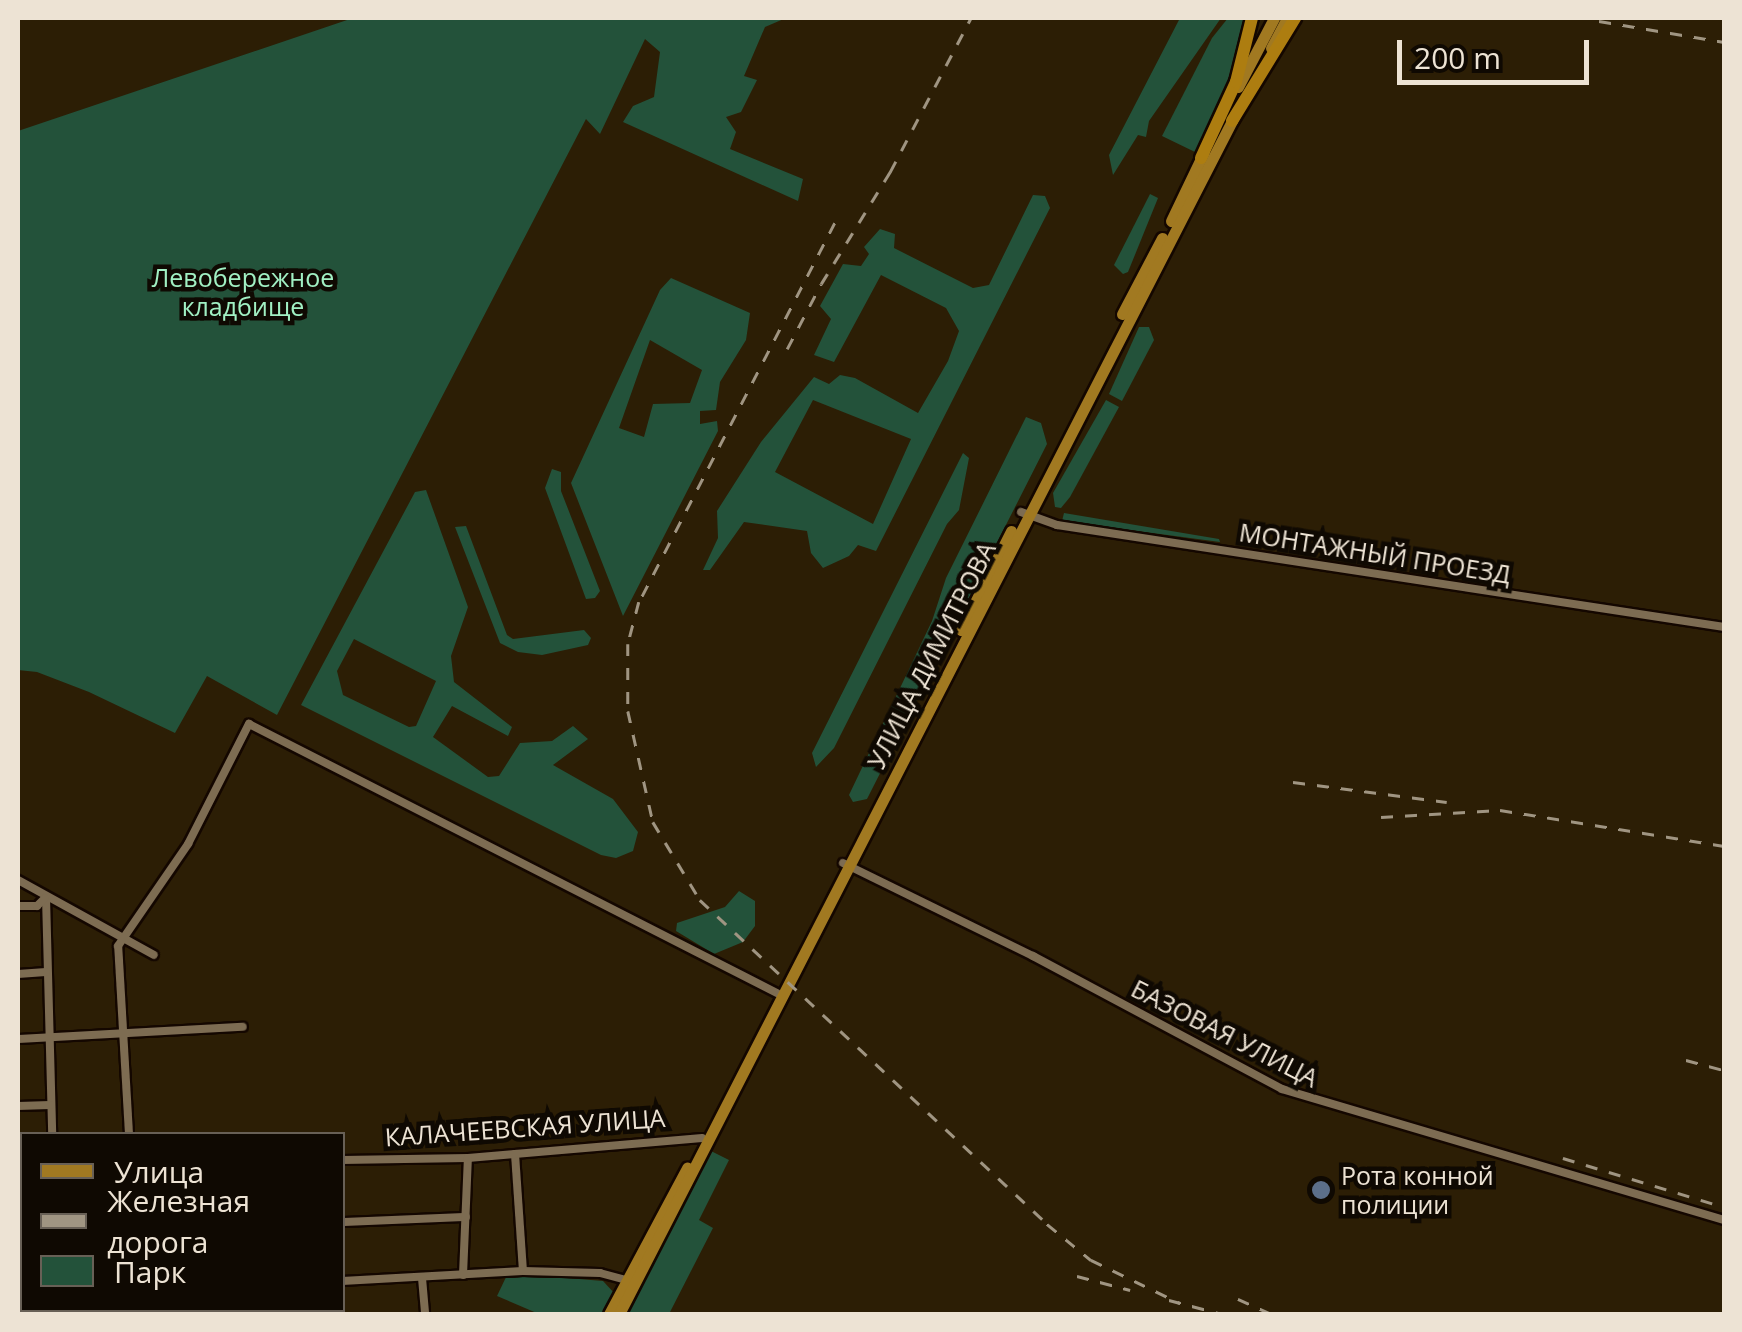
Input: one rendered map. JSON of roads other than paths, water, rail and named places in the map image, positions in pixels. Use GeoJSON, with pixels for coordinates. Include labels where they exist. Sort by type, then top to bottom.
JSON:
{"type":"FeatureCollection","features":[{"type":"Feature","properties":{"kind":"highway"},"geometry":{"type":"LineString","coordinates":[[1201,158],[1236,82],[1252,18]]}},
{"type":"Feature","properties":{"kind":"highway"},"geometry":{"type":"LineString","coordinates":[[1232,121],[1295,18]]}},
{"type":"Feature","properties":{"kind":"main road","name":"УЛИЦА ДИМИТРОВА"},"geometry":{"type":"LineString","coordinates":[[609,1314],[706,1139],[1274,18]]}},
{"type":"Feature","properties":{"kind":"main road","name":"УЛИЦА ДИМИТРОВА"},"geometry":{"type":"LineString","coordinates":[[1024,514],[1286,18]]}},
{"type":"Feature","properties":{"kind":"main road","name":"УЛИЦА ДИМИТРОВА"},"geometry":{"type":"LineString","coordinates":[[620,1314],[776,992],[846,864]]}},
{"type":"Feature","properties":{"kind":"street","name":"МОНТАЖНЫЙ ПРОЕЗД"},"geometry":{"type":"LineString","coordinates":[[1024,514],[1057,525],[1724,627]]}},
{"type":"Feature","properties":{"kind":"street"},"geometry":{"type":"LineString","coordinates":[[129,1132],[116,954],[122,939],[188,844],[249,724],[776,992]]}},
{"type":"Feature","properties":{"kind":"street","name":"БАЗОВАЯ УЛИЦА"},"geometry":{"type":"LineString","coordinates":[[846,864],[1033,956],[1282,1089],[1724,1220]]}},
{"type":"Feature","properties":{"kind":"street"},"geometry":{"type":"LineString","coordinates":[[18,880],[154,955]]}},
{"type":"Feature","properties":{"kind":"street"},"geometry":{"type":"LineString","coordinates":[[18,906],[36,906],[46,897]]}},
{"type":"Feature","properties":{"kind":"street"},"geometry":{"type":"LineString","coordinates":[[46,897],[52,1132]]}},
{"type":"Feature","properties":{"kind":"street"},"geometry":{"type":"LineString","coordinates":[[18,974],[46,972]]}},
{"type":"Feature","properties":{"kind":"street"},"geometry":{"type":"LineString","coordinates":[[18,1039],[243,1027]]}},
{"type":"Feature","properties":{"kind":"street"},"geometry":{"type":"LineString","coordinates":[[18,1106],[50,1105]]}},
{"type":"Feature","properties":{"kind":"street","name":"КАЛАЧЕЕВСКАЯ УЛИЦА"},"geometry":{"type":"LineString","coordinates":[[345,1160],[468,1158],[706,1139]]}},
{"type":"Feature","properties":{"kind":"street"},"geometry":{"type":"LineString","coordinates":[[515,1154],[523,1271]]}},
{"type":"Feature","properties":{"kind":"street"},"geometry":{"type":"LineString","coordinates":[[464,1275],[468,1158]]}},
{"type":"Feature","properties":{"kind":"street"},"geometry":{"type":"LineString","coordinates":[[345,1222],[466,1217]]}},
{"type":"Feature","properties":{"kind":"street"},"geometry":{"type":"LineString","coordinates":[[345,1282],[523,1271],[600,1273],[627,1280]]}},
{"type":"Feature","properties":{"kind":"street"},"geometry":{"type":"LineString","coordinates":[[422,1278],[425,1314]]}},
{"type":"Feature","properties":{"kind":"railway"},"geometry":{"type":"LineString","coordinates":[[787,349],[821,284],[890,172],[971,18]]}},
{"type":"Feature","properties":{"kind":"railway"},"geometry":{"type":"LineString","coordinates":[[1599,21],[1724,42]]}},
{"type":"Feature","properties":{"kind":"railway"},"geometry":{"type":"LineString","coordinates":[[835,223],[639,602],[628,644],[628,711],[653,822],[700,900],[1047,1224],[1091,1260],[1180,1303]]}},
{"type":"Feature","properties":{"kind":"railway"},"geometry":{"type":"LineString","coordinates":[[1293,782],[1447,802]]}},
{"type":"Feature","properties":{"kind":"railway"},"geometry":{"type":"LineString","coordinates":[[1381,817],[1500,810],[1724,846]]}},
{"type":"Feature","properties":{"kind":"railway"},"geometry":{"type":"LineString","coordinates":[[1686,1060],[1724,1070]]}},
{"type":"Feature","properties":{"kind":"railway"},"geometry":{"type":"LineString","coordinates":[[1563,1158],[1724,1207]]}},
{"type":"Feature","properties":{"kind":"railway"},"geometry":{"type":"LineString","coordinates":[[1077,1276],[1130,1290]]}},
{"type":"Feature","properties":{"kind":"railway"},"geometry":{"type":"LineString","coordinates":[[1238,1299],[1272,1314]]}},
{"type":"Feature","properties":{"kind":"railway"},"geometry":{"type":"LineString","coordinates":[[1169,1300],[1222,1314]]}},
{"type":"Feature","properties":{"kind":"place","name":"Рота конной полиции"},"geometry":{"type":"Point","coordinates":[1321,1190]}},
{"type":"Feature","properties":{"kind":"park label","name":"Левобережное кладбище"},"geometry":{"type":"Point","coordinates":[243,292]}}]}
